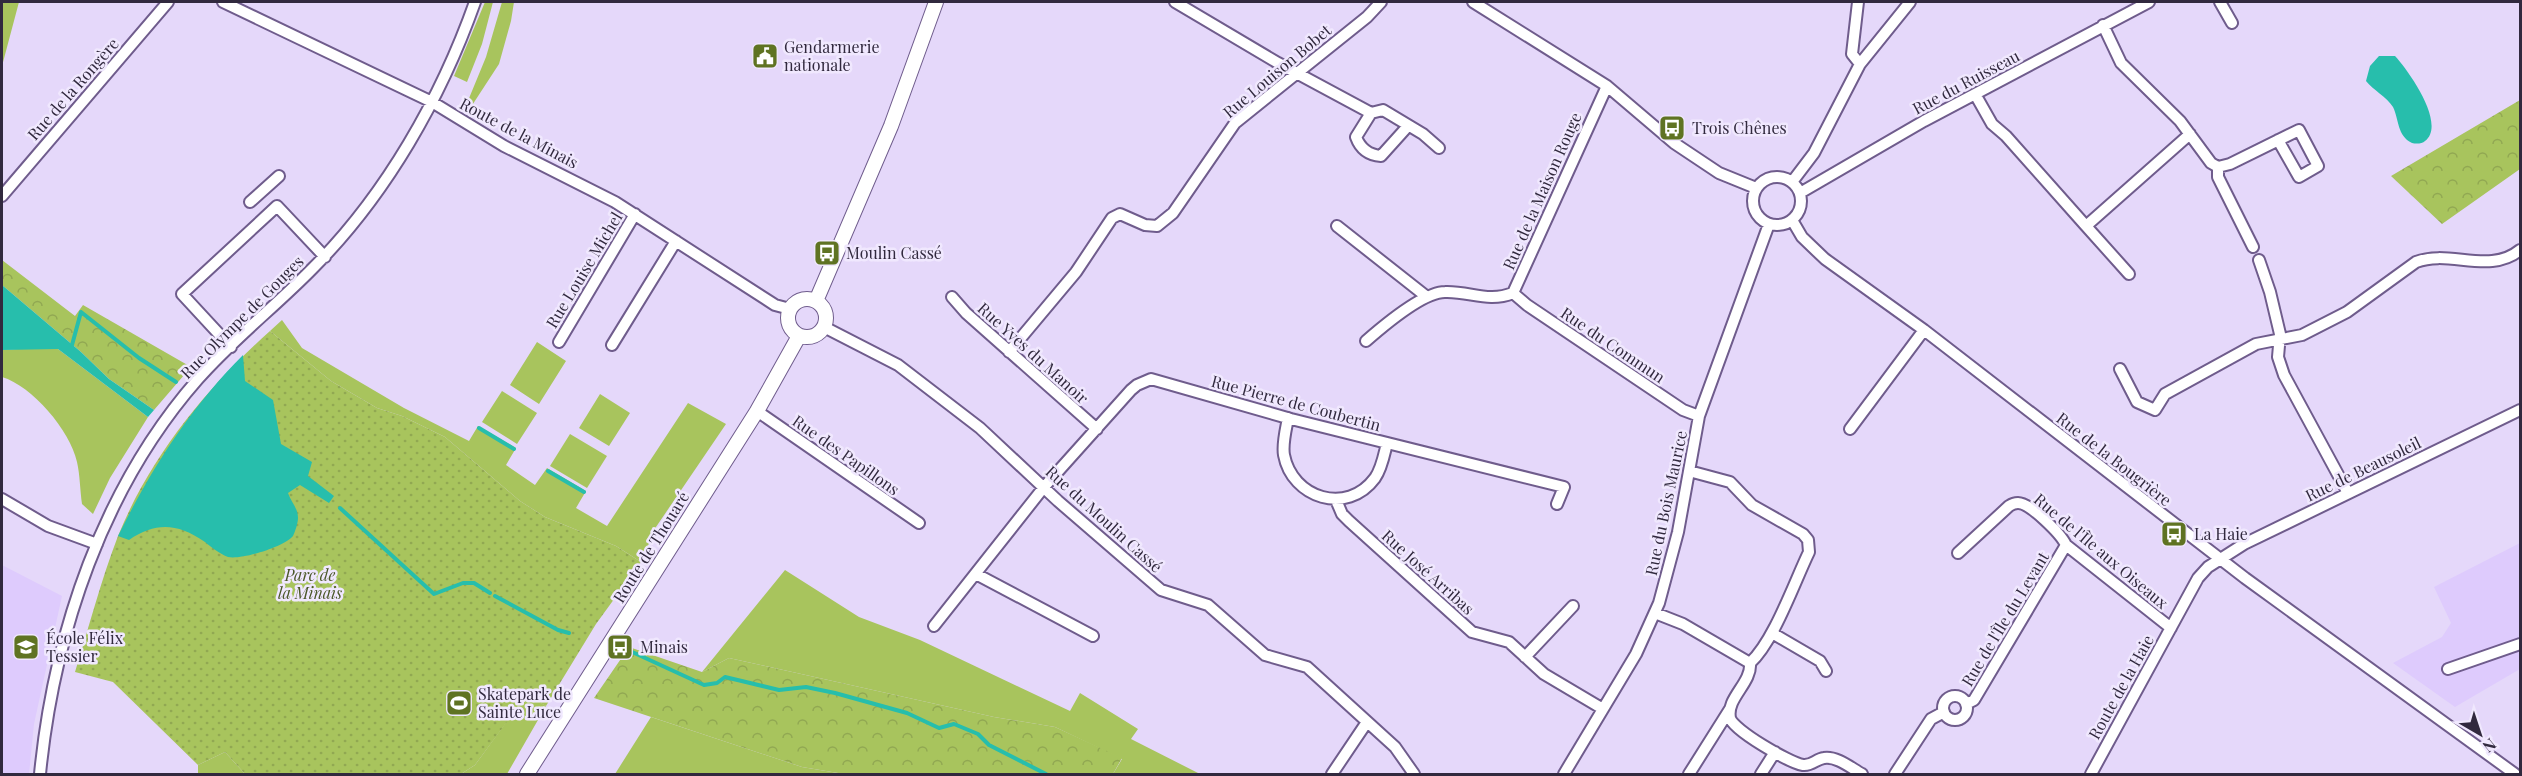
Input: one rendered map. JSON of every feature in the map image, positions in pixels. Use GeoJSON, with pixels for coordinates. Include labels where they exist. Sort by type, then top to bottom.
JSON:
{"type":"FeatureCollection","features":[{"type":"Feature","properties":{"kind":"street","name":"Rue de la Rongère"},"geometry":{"type":"LineString","coordinates":[[2,196],[168,2]]}},
{"type":"Feature","properties":{"kind":"street","name":"Route de la Minais"},"geometry":{"type":"LineString","coordinates":[[223,2],[432,102],[504,146],[563,174],[634,214],[775,305],[790,309]]}},
{"type":"Feature","properties":{"kind":"street","name":"Rue Olympe de Gouges"},"geometry":{"type":"LineString","coordinates":[[40,774],[54,687],[68,623],[98,544],[142,456],[193,385],[324,257],[364,210],[397,162],[432,102],[475,2]]}},
{"type":"Feature","properties":{"kind":"street"},"geometry":{"type":"LineString","coordinates":[[816,301],[891,126],[936,2]]}},
{"type":"Feature","properties":{"kind":"street"},"geometry":{"type":"LineString","coordinates":[[1175,2],[1371,113],[1383,110],[1423,134],[1439,148]]}},
{"type":"Feature","properties":{"kind":"street","name":"Rue Louison Bobet"},"geometry":{"type":"LineString","coordinates":[[1009,352],[1076,272],[1112,218],[1120,214],[1145,225],[1157,226],[1173,213],[1235,123],[1367,17],[1381,2]]}},
{"type":"Feature","properties":{"kind":"street"},"geometry":{"type":"LineString","coordinates":[[1473,2],[1607,86],[1719,174],[1756,188]]}},
{"type":"Feature","properties":{"kind":"street"},"geometry":{"type":"LineString","coordinates":[[1858,2],[1852,54],[1860,64]]}},
{"type":"Feature","properties":{"kind":"street"},"geometry":{"type":"LineString","coordinates":[[1792,182],[1814,153],[1860,64],[1910,2]]}},
{"type":"Feature","properties":{"kind":"street","name":"Rue du Ruisseau"},"geometry":{"type":"LineString","coordinates":[[1800,193],[2103,25],[2126,6],[2149,2]]}},
{"type":"Feature","properties":{"kind":"street"},"geometry":{"type":"LineString","coordinates":[[2220,2],[2232,23]]}},
{"type":"Feature","properties":{"kind":"street"},"geometry":{"type":"LineString","coordinates":[[2103,25],[2121,63],[2190,134],[2211,163],[2218,167],[2230,164],[2278,140]]}},
{"type":"Feature","properties":{"kind":"street","name":"Rue de la Maison Rouge"},"geometry":{"type":"LineString","coordinates":[[1366,341],[1427,297],[1444,292],[1501,298],[1514,293],[1607,86]]}},
{"type":"Feature","properties":{"kind":"street"},"geometry":{"type":"LineString","coordinates":[[1975,94],[1992,124],[2006,136],[2129,274]]}},
{"type":"Feature","properties":{"kind":"street"},"geometry":{"type":"LineString","coordinates":[[1371,113],[1356,137],[1359,145],[1372,155],[1381,156],[1408,126]]}},
{"type":"Feature","properties":{"kind":"street"},"geometry":{"type":"LineString","coordinates":[[2086,226],[2190,134]]}},
{"type":"Feature","properties":{"kind":"street"},"geometry":{"type":"LineString","coordinates":[[2218,167],[2218,177],[2253,247]]}},
{"type":"Feature","properties":{"kind":"street"},"geometry":{"type":"LineString","coordinates":[[250,202],[279,176]]}},
{"type":"Feature","properties":{"kind":"street"},"geometry":{"type":"LineString","coordinates":[[1773,177],[1786,178],[1792,182],[1800,193],[1800,210],[1792,220],[1780,225],[1769,224],[1758,216],[1754,209],[1753,196],[1762,181],[1773,177]]}},
{"type":"Feature","properties":{"kind":"street"},"geometry":{"type":"LineString","coordinates":[[263,190],[324,257]]}},
{"type":"Feature","properties":{"kind":"street"},"geometry":{"type":"LineString","coordinates":[[231,346],[182,294],[277,206]]}},
{"type":"Feature","properties":{"kind":"street","name":"Rue Louise Michel"},"geometry":{"type":"LineString","coordinates":[[559,342],[634,214]]}},
{"type":"Feature","properties":{"kind":"street","name":"Rue de la Bougrière"},"geometry":{"type":"LineString","coordinates":[[1792,220],[1802,237],[1816,252],[1924,330],[2221,559],[2515,774]]}},
{"type":"Feature","properties":{"kind":"street","name":"Rue du Bois Maurice"},"geometry":{"type":"LineString","coordinates":[[1564,774],[1636,654],[1665,587],[1678,532],[1699,416],[1769,224]]}},
{"type":"Feature","properties":{"kind":"street"},"geometry":{"type":"LineString","coordinates":[[1337,226],[1427,297]]}},
{"type":"Feature","properties":{"kind":"street"},"geometry":{"type":"LineString","coordinates":[[612,345],[676,242]]}},
{"type":"Feature","properties":{"kind":"street"},"geometry":{"type":"LineString","coordinates":[[2120,369],[2138,402],[2155,410],[2165,394],[2256,344],[2302,335],[2347,312],[2416,262],[2429,257],[2477,262],[2505,260],[2520,250]]}},
{"type":"Feature","properties":{"kind":"street"},"geometry":{"type":"LineString","coordinates":[[2259,260],[2280,334],[2278,357],[2284,375],[2348,493]]}},
{"type":"Feature","properties":{"kind":"street","name":"Rue du Commun"},"geometry":{"type":"LineString","coordinates":[[1514,293],[1527,305],[1683,410],[1699,416]]}},
{"type":"Feature","properties":{"kind":"street","name":"Rue Yves du Manoir"},"geometry":{"type":"LineString","coordinates":[[952,297],[966,313],[1096,429]]}},
{"type":"Feature","properties":{"kind":"street"},"geometry":{"type":"LineString","coordinates":[[810,299],[816,301],[824,309],[826,321],[824,327],[810,337],[799,336],[788,321],[790,309],[798,301],[810,299]]}},
{"type":"Feature","properties":{"kind":"street","name":"Rue du Moulin Cassé"},"geometry":{"type":"LineString","coordinates":[[824,327],[898,365],[985,431],[1044,487],[1161,590],[1208,605],[1265,655],[1307,667],[1395,747],[1414,774]]}},
{"type":"Feature","properties":{"kind":"street"},"geometry":{"type":"LineString","coordinates":[[1850,429],[1924,330]]}},
{"type":"Feature","properties":{"kind":"street","name":"Route de Thouaré"},"geometry":{"type":"LineString","coordinates":[[527,774],[757,411],[799,336]]}},
{"type":"Feature","properties":{"kind":"street","name":"Rue Pierre de Coubertin"},"geometry":{"type":"LineString","coordinates":[[934,626],[1044,487],[1137,385],[1150,380],[1287,418],[1564,487],[1557,504]]}},
{"type":"Feature","properties":{"kind":"street","name":"Rue de Beausoleil"},"geometry":{"type":"LineString","coordinates":[[2221,559],[2244,544],[2520,410]]}},
{"type":"Feature","properties":{"kind":"street","name":"Rue des Papillons"},"geometry":{"type":"LineString","coordinates":[[757,411],[919,523]]}},
{"type":"Feature","properties":{"kind":"street"},"geometry":{"type":"LineString","coordinates":[[1287,418],[1283,452],[1287,469],[1298,484],[1313,495],[1336,500],[1361,491],[1380,469],[1387,443]]}},
{"type":"Feature","properties":{"kind":"street"},"geometry":{"type":"LineString","coordinates":[[1689,471],[1708,474],[1730,482],[1752,505],[1803,534],[1808,540],[1809,552],[1772,633],[1760,654],[1750,663],[1748,676],[1730,709],[1689,774]]}},
{"type":"Feature","properties":{"kind":"street"},"geometry":{"type":"LineString","coordinates":[[2,499],[48,526],[98,544]]}},
{"type":"Feature","properties":{"kind":"street","name":"Rue José Arribas"},"geometry":{"type":"LineString","coordinates":[[1336,500],[1342,514],[1349,521],[1472,632],[1509,642],[1544,674],[1603,709]]}},
{"type":"Feature","properties":{"kind":"street","name":"Rue de l'Île aux Oiseaux"},"geometry":{"type":"LineString","coordinates":[[1958,553],[2009,506],[2016,502],[2025,504],[2061,535],[2066,545],[2170,628]]}},
{"type":"Feature","properties":{"kind":"street","name":"Rue de l'Île du Levant"},"geometry":{"type":"LineString","coordinates":[[1966,704],[1974,700],[2066,545]]}},
{"type":"Feature","properties":{"kind":"street","name":"Route de la Haie"},"geometry":{"type":"LineString","coordinates":[[2093,774],[2170,628],[2203,572],[2221,559]]}},
{"type":"Feature","properties":{"kind":"street"},"geometry":{"type":"LineString","coordinates":[[976,574],[1093,636]]}},
{"type":"Feature","properties":{"kind":"street"},"geometry":{"type":"LineString","coordinates":[[1525,657],[1573,606]]}},
{"type":"Feature","properties":{"kind":"street"},"geometry":{"type":"LineString","coordinates":[[1655,613],[1683,624],[1750,663]]}},
{"type":"Feature","properties":{"kind":"street"},"geometry":{"type":"LineString","coordinates":[[1772,633],[1820,661],[1826,671]]}},
{"type":"Feature","properties":{"kind":"street"},"geometry":{"type":"LineString","coordinates":[[2448,669],[2520,644]]}},
{"type":"Feature","properties":{"kind":"street","name":"Rue de l'Île du Levant"},"geometry":{"type":"LineString","coordinates":[[1953,696],[1961,698],[1966,704],[1965,715],[1959,719],[1952,720],[1944,712],[1944,704],[1953,696]]}},
{"type":"Feature","properties":{"kind":"street"},"geometry":{"type":"LineString","coordinates":[[1730,709],[1730,720],[1738,729],[1774,752],[1802,765],[1812,764],[1823,758],[1836,759],[1862,774]]}},
{"type":"Feature","properties":{"kind":"street","name":"Rue de l'Île du Levant"},"geometry":{"type":"LineString","coordinates":[[1895,774],[1931,719],[1944,712]]}},
{"type":"Feature","properties":{"kind":"street"},"geometry":{"type":"LineString","coordinates":[[1332,774],[1367,722]]}},
{"type":"Feature","properties":{"kind":"street"},"geometry":{"type":"LineString","coordinates":[[1761,774],[1774,752]]}},
{"type":"Feature","properties":{"kind":"shaded area"},"geometry":{"type":"Polygon","coordinates":[[[2379,56],[2395,56],[2423,97],[2429,110],[2431,123],[2431,133],[2424,142],[2419,144],[2407,140],[2401,132],[2393,107],[2366,81],[2370,66],[2379,56]]]}},
{"type":"Feature","properties":{"kind":"shaded area"},"geometry":{"type":"Polygon","coordinates":[[[2,285],[81,352],[109,379],[154,410],[148,417],[58,349],[2,350],[2,285]]]}},
{"type":"Feature","properties":{"kind":"shaded area"},"geometry":{"type":"Polygon","coordinates":[[[243,355],[245,381],[273,400],[281,444],[312,462],[308,476],[334,496],[329,503],[300,485],[288,493],[298,514],[293,536],[272,548],[242,557],[228,557],[195,536],[176,528],[148,530],[129,540],[118,536],[173,440],[206,396],[243,355]]]}},
{"type":"Feature","properties":{"kind":"shaded area"},"geometry":{"type":"Polygon","coordinates":[[[2520,543],[2520,669],[2455,707],[2393,663],[2442,637],[2451,623],[2434,587],[2520,543]]]}},
{"type":"Feature","properties":{"kind":"shaded area","name":"École Félix Tessier"},"geometry":{"type":"Polygon","coordinates":[[[2,565],[62,596],[34,724],[29,774],[2,774],[2,565]]]}},
{"type":"Feature","properties":{"kind":"green space"},"geometry":{"type":"Polygon","coordinates":[[[2,2],[19,2],[2,66],[2,2]]]}},
{"type":"Feature","properties":{"kind":"green space"},"geometry":{"type":"Polygon","coordinates":[[[485,2],[493,2],[482,44],[467,82],[454,76],[485,2]]]}},
{"type":"Feature","properties":{"kind":"green space"},"geometry":{"type":"Polygon","coordinates":[[[502,2],[514,2],[499,64],[469,110],[465,108],[486,57],[502,2]]]}},
{"type":"Feature","properties":{"kind":"green space"},"geometry":{"type":"Polygon","coordinates":[[[2520,100],[2520,169],[2442,224],[2391,176],[2520,100]]]}},
{"type":"Feature","properties":{"kind":"green space"},"geometry":{"type":"Polygon","coordinates":[[[2,260],[75,316],[83,305],[191,367],[154,410],[109,379],[81,352],[2,285],[2,260]]]}},
{"type":"Feature","properties":{"kind":"green space"},"geometry":{"type":"Polygon","coordinates":[[[282,320],[302,348],[404,408],[469,441],[478,426],[516,448],[506,465],[535,485],[547,468],[586,491],[576,508],[607,526],[688,403],[726,424],[656,527],[641,562],[616,546],[545,517],[520,501],[445,437],[402,416],[377,408],[331,381],[270,331],[282,320]]]}},
{"type":"Feature","properties":{"kind":"green space","name":"Parc de la Minais"},"geometry":{"type":"Polygon","coordinates":[[[270,331],[331,381],[377,408],[402,416],[445,437],[520,501],[545,517],[616,546],[641,562],[596,624],[546,706],[526,696],[475,765],[461,774],[245,774],[225,752],[198,765],[113,682],[75,672],[118,536],[146,479],[182,425],[224,376],[270,331]]]}},
{"type":"Feature","properties":{"kind":"green space"},"geometry":{"type":"Polygon","coordinates":[[[537,342],[566,361],[539,404],[510,385],[537,342]]]}},
{"type":"Feature","properties":{"kind":"green space"},"geometry":{"type":"Polygon","coordinates":[[[58,349],[148,417],[110,478],[93,514],[82,504],[77,462],[67,436],[37,399],[14,382],[2,377],[2,350],[58,349]]]}},
{"type":"Feature","properties":{"kind":"green space"},"geometry":{"type":"Polygon","coordinates":[[[502,391],[537,413],[517,444],[482,422],[502,391]]]}},
{"type":"Feature","properties":{"kind":"green space"},"geometry":{"type":"Polygon","coordinates":[[[600,394],[630,413],[609,446],[579,428],[600,394]]]}},
{"type":"Feature","properties":{"kind":"green space"},"geometry":{"type":"Polygon","coordinates":[[[570,434],[607,456],[587,488],[550,466],[570,434]]]}},
{"type":"Feature","properties":{"kind":"green space"},"geometry":{"type":"Polygon","coordinates":[[[785,570],[859,617],[920,640],[1070,711],[1080,693],[1138,729],[1131,739],[1200,774],[1113,774],[1122,759],[1055,727],[994,717],[729,658],[702,672],[785,570]]]}},
{"type":"Feature","properties":{"kind":"green space"},"geometry":{"type":"Polygon","coordinates":[[[629,647],[702,672],[729,658],[994,717],[1055,727],[1122,758],[1113,774],[844,774],[802,767],[594,698],[629,647]]]}},
{"type":"Feature","properties":{"kind":"green space"},"geometry":{"type":"Polygon","coordinates":[[[526,695],[546,706],[507,774],[461,774],[475,765],[526,695]]]}},
{"type":"Feature","properties":{"kind":"green space"},"geometry":{"type":"Polygon","coordinates":[[[651,717],[802,767],[844,774],[615,774],[651,717]]]}},
{"type":"Feature","properties":{"kind":"green space"},"geometry":{"type":"Polygon","coordinates":[[[225,752],[245,774],[198,774],[198,765],[225,752]]]}},
{"type":"Feature","properties":{"kind":"waterway"},"geometry":{"type":"LineString","coordinates":[[72,345],[81,312],[139,358],[176,382]]}},
{"type":"Feature","properties":{"kind":"waterway"},"geometry":{"type":"LineString","coordinates":[[479,428],[514,449]]}},
{"type":"Feature","properties":{"kind":"waterway"},"geometry":{"type":"LineString","coordinates":[[548,471],[584,492]]}},
{"type":"Feature","properties":{"kind":"waterway"},"geometry":{"type":"LineString","coordinates":[[340,508],[434,594],[463,583],[474,583],[490,593]]}},
{"type":"Feature","properties":{"kind":"waterway"},"geometry":{"type":"LineString","coordinates":[[495,596],[558,630],[569,633]]}},
{"type":"Feature","properties":{"kind":"waterway"},"geometry":{"type":"LineString","coordinates":[[630,651],[704,685],[717,683],[725,677],[779,690],[806,687],[907,713],[939,728],[954,724],[978,734],[989,745],[1046,774]]}},
{"type":"Feature","properties":{"kind":"place","name":"Gendarmerie nationale"},"geometry":{"type":"Point","coordinates":[765,56]}},
{"type":"Feature","properties":{"kind":"place","name":"Trois Chênes"},"geometry":{"type":"Point","coordinates":[1672,128]}},
{"type":"Feature","properties":{"kind":"place","name":"Moulin Cassé"},"geometry":{"type":"Point","coordinates":[827,253]}},
{"type":"Feature","properties":{"kind":"place","name":"La Haie"},"geometry":{"type":"Point","coordinates":[2174,534]}},
{"type":"Feature","properties":{"kind":"place","name":"École Félix Tessier"},"geometry":{"type":"Point","coordinates":[26,647]}},
{"type":"Feature","properties":{"kind":"place","name":"Minais"},"geometry":{"type":"Point","coordinates":[620,647]}},
{"type":"Feature","properties":{"kind":"place","name":"Skatepark de Sainte Luce"},"geometry":{"type":"Point","coordinates":[459,703]}}]}
